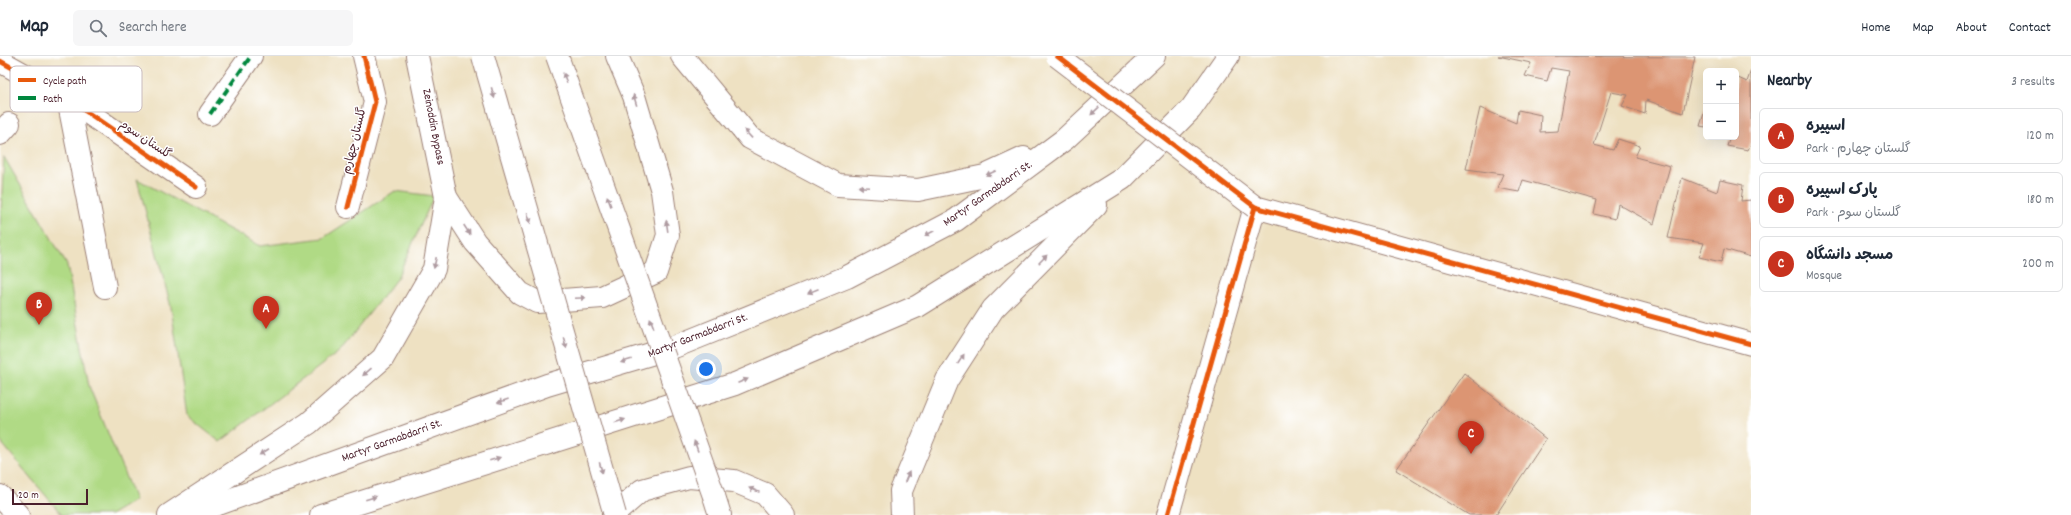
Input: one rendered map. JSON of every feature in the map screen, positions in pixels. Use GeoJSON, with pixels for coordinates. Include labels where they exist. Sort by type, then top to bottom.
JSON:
{"type":"FeatureCollection","features":[{"type":"Feature","properties":{"kind":"main road"},"geometry":{"type":"LineString","coordinates":[[210,114],[251,56]]}},
{"type":"Feature","properties":{"kind":"main road","name":"گلستان چهارم"},"geometry":{"type":"LineString","coordinates":[[348,207],[375,102],[364,56]]}},
{"type":"Feature","properties":{"kind":"main road","name":"Zeinoddin Bypass"},"geometry":{"type":"LineString","coordinates":[[417,56],[446,197]]}},
{"type":"Feature","properties":{"kind":"main road"},"geometry":{"type":"LineString","coordinates":[[483,56],[614,515],[642,490],[689,477],[734,481],[765,494],[783,515]]}},
{"type":"Feature","properties":{"kind":"main road"},"geometry":{"type":"LineString","coordinates":[[557,56],[717,505]]}},
{"type":"Feature","properties":{"kind":"main road"},"geometry":{"type":"LineString","coordinates":[[446,197],[475,242],[520,293],[537,302],[602,297],[656,272],[668,235],[662,191],[634,96],[617,56]]}},
{"type":"Feature","properties":{"kind":"main road"},"geometry":{"type":"LineString","coordinates":[[682,56],[750,138],[838,185],[918,190],[985,176],[1065,139]]}},
{"type":"Feature","properties":{"kind":"main road"},"geometry":{"type":"LineString","coordinates":[[1057,56],[1255,207],[1751,344]]}},
{"type":"Feature","properties":{"kind":"main road","name":"Martyr Garmabdarri St."},"geometry":{"type":"LineString","coordinates":[[188,515],[540,388],[674,347],[847,277],[956,220],[1065,139],[1154,56]]}},
{"type":"Feature","properties":{"kind":"main road"},"geometry":{"type":"LineString","coordinates":[[902,515],[901,491],[947,380],[994,308],[1191,109],[1228,56]]}},
{"type":"Feature","properties":{"kind":"main road","name":"گلستان سوم"},"geometry":{"type":"LineString","coordinates":[[0,61],[10,67]]}},
{"type":"Feature","properties":{"kind":"main road"},"geometry":{"type":"LineString","coordinates":[[71,112],[106,287]]}},
{"type":"Feature","properties":{"kind":"main road","name":"گلستان سوم"},"geometry":{"type":"LineString","coordinates":[[87,112],[196,187]]}},
{"type":"Feature","properties":{"kind":"main road"},"geometry":{"type":"LineString","coordinates":[[321,515],[735,384],[918,306],[1122,179]]}},
{"type":"Feature","properties":{"kind":"main road"},"geometry":{"type":"LineString","coordinates":[[168,515],[309,423],[383,358],[434,269],[446,197]]}},
{"type":"Feature","properties":{"kind":"main road"},"geometry":{"type":"LineString","coordinates":[[1168,515],[1255,207]]}},
{"type":"Feature","properties":{"kind":"main road"},"geometry":{"type":"LineString","coordinates":[[0,496],[18,515]]}},
{"type":"Feature","properties":{"kind":"green space"},"geometry":{"type":"Polygon","coordinates":[[[4,157],[67,265],[89,386],[135,500],[110,515],[62,515],[0,441],[0,229],[4,157]]]}},
{"type":"Feature","properties":{"kind":"green space"},"geometry":{"type":"Polygon","coordinates":[[[137,179],[260,246],[323,238],[395,191],[434,196],[397,278],[340,351],[220,442],[187,416],[171,307],[137,179]]]}},
{"type":"Feature","properties":{"kind":"building"},"geometry":{"type":"Polygon","coordinates":[[[1498,56],[1695,57],[1683,113],[1646,100],[1645,114],[1622,106],[1628,95],[1611,92],[1594,145],[1613,150],[1618,139],[1640,146],[1635,157],[1670,166],[1654,224],[1618,204],[1615,219],[1594,214],[1597,200],[1523,180],[1519,192],[1497,188],[1503,174],[1466,169],[1480,108],[1516,123],[1518,110],[1541,115],[1540,132],[1558,131],[1569,71],[1551,68],[1547,81],[1525,76],[1531,63],[1498,56]]]}},
{"type":"Feature","properties":{"kind":"building"},"geometry":{"type":"Polygon","coordinates":[[[1751,70],[1751,143],[1748,150],[1727,146],[1729,140],[1739,140],[1739,78],[1747,82],[1751,70]]]}},
{"type":"Feature","properties":{"kind":"building"},"geometry":{"type":"Polygon","coordinates":[[[1703,116],[1703,126],[1700,126],[1703,116]]]}},
{"type":"Feature","properties":{"kind":"building"},"geometry":{"type":"Polygon","coordinates":[[[1682,178],[1717,192],[1720,180],[1743,185],[1741,201],[1751,200],[1751,257],[1724,249],[1721,262],[1699,257],[1704,243],[1668,238],[1682,178]]]}},
{"type":"Feature","properties":{"kind":"building"},"geometry":{"type":"Polygon","coordinates":[[[1464,373],[1546,439],[1496,515],[1469,515],[1396,470],[1464,373]]]}},
{"type":"Feature","properties":{"kind":"marked path"},"geometry":{"type":"LineString","coordinates":[[210,114],[251,56]]}},
{"type":"Feature","properties":{"kind":"cycle path"},"geometry":{"type":"LineString","coordinates":[[348,207],[375,102],[364,56]]}},
{"type":"Feature","properties":{"kind":"cycle path"},"geometry":{"type":"LineString","coordinates":[[1057,56],[1255,207],[1751,344]]}},
{"type":"Feature","properties":{"kind":"cycle path"},"geometry":{"type":"LineString","coordinates":[[0,61],[10,67]]}},
{"type":"Feature","properties":{"kind":"cycle path"},"geometry":{"type":"LineString","coordinates":[[87,112],[196,187]]}},
{"type":"Feature","properties":{"kind":"cycle path"},"geometry":{"type":"LineString","coordinates":[[1168,515],[1255,207]]}},
{"type":"Feature","properties":{"kind":"place","name":"پارک اسپیره"},"geometry":{"type":"Point","coordinates":[39,325]}},
{"type":"Feature","properties":{"kind":"place","name":"اسپیره"},"geometry":{"type":"Point","coordinates":[266,329]}},
{"type":"Feature","properties":{"kind":"place","name":"مسجد دانشگاه"},"geometry":{"type":"Point","coordinates":[1471,454]}}]}
